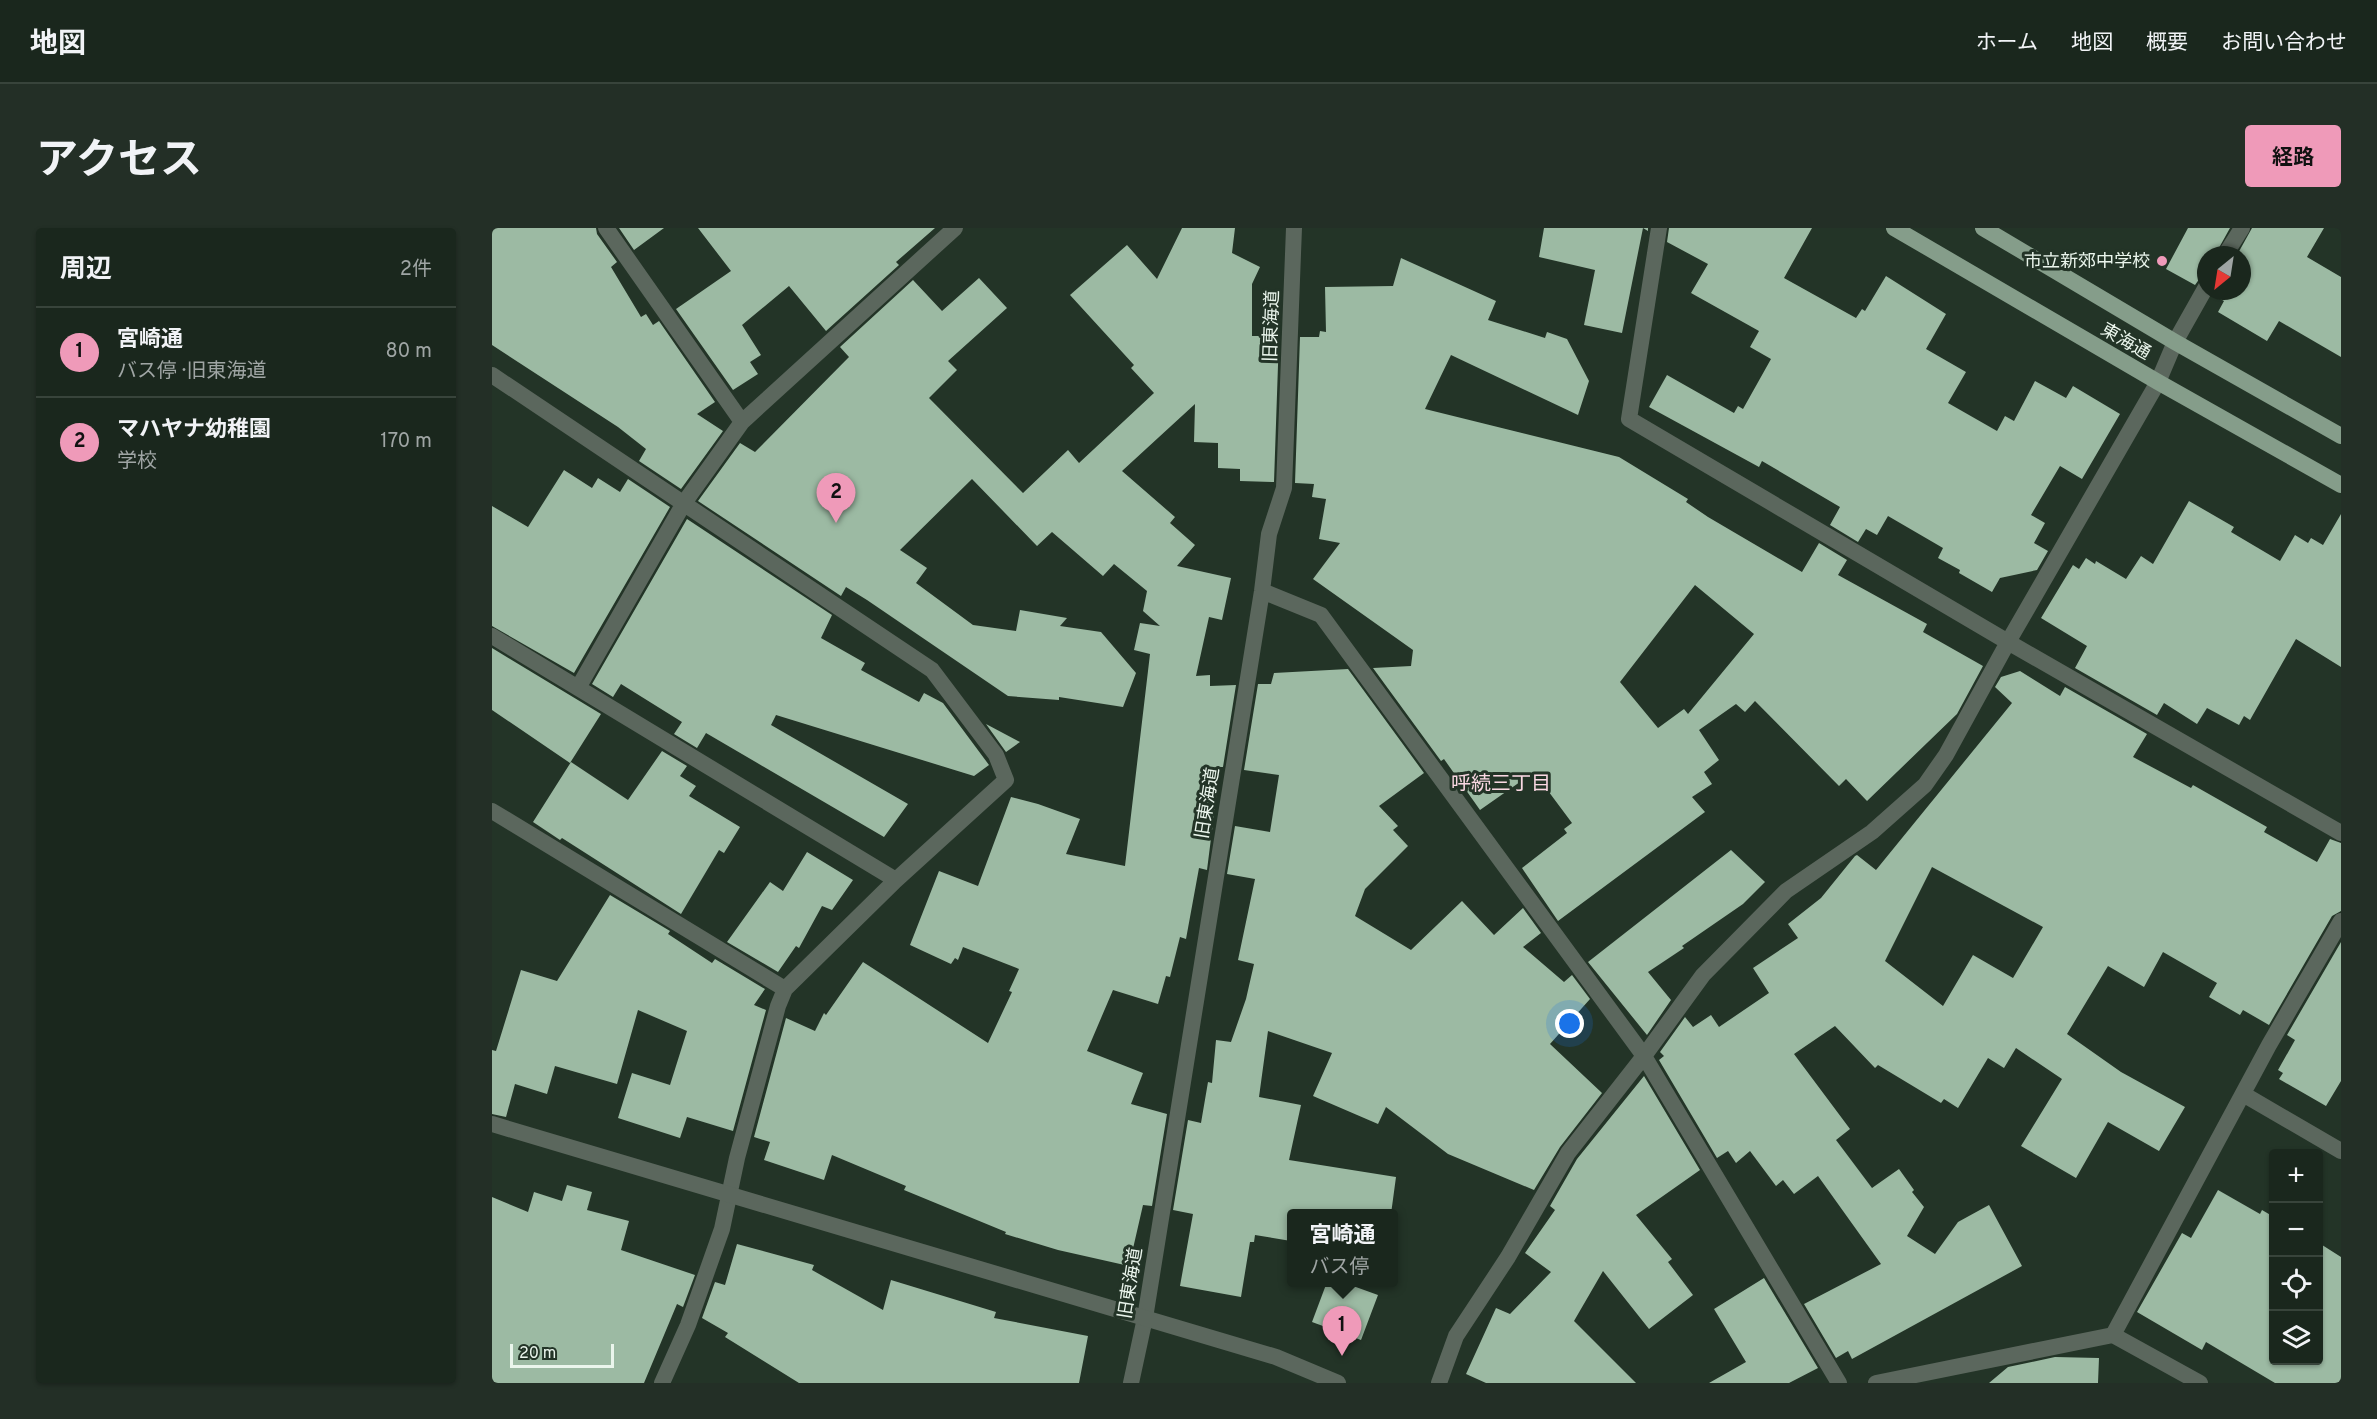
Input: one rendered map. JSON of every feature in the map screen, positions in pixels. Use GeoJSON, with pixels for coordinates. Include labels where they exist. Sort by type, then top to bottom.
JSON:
{"type":"FeatureCollection","features":[{"type":"Feature","properties":{"kind":"main road","name":"東海通"},"geometry":{"type":"LineString","coordinates":[[1894,228],[2158,382],[2341,485]]}},
{"type":"Feature","properties":{"kind":"main road","name":"東海通"},"geometry":{"type":"LineString","coordinates":[[1983,228],[2175,342],[2341,436]]}},
{"type":"Feature","properties":{"kind":"street"},"geometry":{"type":"LineString","coordinates":[[606,228],[742,422]]}},
{"type":"Feature","properties":{"kind":"street"},"geometry":{"type":"LineString","coordinates":[[578,688],[684,503],[742,422],[955,228]]}},
{"type":"Feature","properties":{"kind":"street","name":"旧東海道"},"geometry":{"type":"LineString","coordinates":[[1131,1383],[1145,1318],[1262,591],[1269,534],[1284,488],[1294,228]]}},
{"type":"Feature","properties":{"kind":"street"},"geometry":{"type":"LineString","coordinates":[[1659,228],[1629,419],[2008,642],[2341,833]]}},
{"type":"Feature","properties":{"kind":"street"},"geometry":{"type":"LineString","coordinates":[[2231,246],[2242,228]]}},
{"type":"Feature","properties":{"kind":"street"},"geometry":{"type":"LineString","coordinates":[[1439,1383],[1456,1336],[1508,1257],[1568,1153],[1644,1056],[1702,975],[1786,891],[1872,832],[1925,785],[1946,755],[2008,642],[2158,382],[2175,342],[2199,300]]}},
{"type":"Feature","properties":{"kind":"street"},"geometry":{"type":"LineString","coordinates":[[492,375],[932,670],[996,755],[1006,780],[896,880],[785,989],[778,1006],[737,1158],[722,1229],[703,1285],[662,1383]]}},
{"type":"Feature","properties":{"kind":"street"},"geometry":{"type":"LineString","coordinates":[[1262,591],[1321,615],[1644,1056],[1839,1383]]}},
{"type":"Feature","properties":{"kind":"street"},"geometry":{"type":"LineString","coordinates":[[492,636],[896,880]]}},
{"type":"Feature","properties":{"kind":"street"},"geometry":{"type":"LineString","coordinates":[[492,811],[785,989]]}},
{"type":"Feature","properties":{"kind":"street"},"geometry":{"type":"LineString","coordinates":[[2113,1335],[2243,1094],[2341,921]]}},
{"type":"Feature","properties":{"kind":"street"},"geometry":{"type":"LineString","coordinates":[[2243,1094],[2341,1150]]}},
{"type":"Feature","properties":{"kind":"street"},"geometry":{"type":"LineString","coordinates":[[492,1124],[1276,1358],[1338,1383]]}},
{"type":"Feature","properties":{"kind":"street"},"geometry":{"type":"LineString","coordinates":[[1876,1383],[2113,1335],[2200,1383]]}},
{"type":"Feature","properties":{"kind":"building"},"geometry":{"type":"Polygon","coordinates":[[[492,228],[596,228],[597,234],[617,262],[611,267],[641,317],[646,314],[653,325],[659,321],[715,402],[697,414],[723,431],[681,489],[639,461],[646,449],[618,427],[492,345],[492,228]]]}},
{"type":"Feature","properties":{"kind":"building"},"geometry":{"type":"Polygon","coordinates":[[[619,228],[664,228],[634,250],[619,228]]]}},
{"type":"Feature","properties":{"kind":"building"},"geometry":{"type":"Polygon","coordinates":[[[698,228],[935,228],[896,262],[899,265],[826,331],[789,286],[742,325],[761,355],[750,362],[758,374],[733,390],[676,309],[731,271],[698,228]]]}},
{"type":"Feature","properties":{"kind":"building"},"geometry":{"type":"Polygon","coordinates":[[[1182,228],[1235,228],[1232,253],[1260,267],[1252,284],[1252,336],[1279,336],[1274,482],[1240,481],[1240,469],[1218,468],[1218,443],[1194,442],[1195,404],[1122,471],[1175,517],[1170,523],[1195,545],[1177,566],[1231,578],[1222,620],[1209,617],[1196,676],[1210,675],[1210,686],[1236,685],[1223,767],[1220,767],[1207,870],[1199,868],[1186,939],[1180,937],[1170,977],[1166,976],[1158,1004],[1113,990],[1087,1051],[1143,1073],[1131,1104],[1167,1114],[1152,1206],[1143,1205],[1129,1266],[1058,1250],[1005,1234],[1006,1232],[904,1190],[906,1186],[832,1155],[824,1180],[764,1160],[770,1142],[754,1137],[786,1018],[815,1031],[824,1013],[826,1015],[863,962],[988,1043],[1012,992],[1009,991],[1019,969],[963,947],[958,960],[955,958],[951,964],[910,945],[939,871],[978,886],[1011,797],[1080,819],[1066,854],[1125,866],[1150,654],[1134,650],[1140,623],[1160,626],[1143,611],[1147,591],[1114,564],[1103,576],[1052,532],[1037,546],[972,479],[900,550],[927,568],[916,583],[973,625],[1016,631],[1020,610],[1067,618],[1060,626],[1101,632],[1136,673],[1123,707],[1059,697],[1059,700],[1008,696],[867,600],[846,587],[841,596],[698,501],[740,443],[755,452],[849,357],[840,347],[913,280],[942,311],[979,278],[1007,308],[948,361],[957,370],[929,398],[1023,493],[1068,450],[1079,463],[1154,393],[1131,368],[1134,365],[1070,295],[1127,245],[1157,279],[1182,228]]]}},
{"type":"Feature","properties":{"kind":"building"},"geometry":{"type":"Polygon","coordinates":[[[1544,228],[1643,228],[1622,333],[1584,325],[1595,270],[1539,257],[1544,228]]]}},
{"type":"Feature","properties":{"kind":"building"},"geometry":{"type":"Polygon","coordinates":[[[1669,228],[1812,228],[1784,278],[1856,318],[1862,309],[1865,311],[1886,276],[1946,314],[1926,349],[1966,372],[1948,403],[1997,431],[2005,416],[2014,421],[2035,381],[2066,398],[2073,386],[2120,414],[2082,479],[2060,466],[2031,515],[2045,523],[2034,543],[2048,551],[2037,570],[2000,578],[1992,592],[1938,558],[1943,548],[1888,516],[1877,535],[1866,529],[1858,542],[1830,525],[1840,507],[1762,461],[1759,467],[1649,407],[1667,375],[1734,413],[1738,406],[1743,409],[1771,359],[1750,347],[1759,331],[1691,293],[1708,264],[1667,242],[1669,228]]]}},
{"type":"Feature","properties":{"kind":"building"},"geometry":{"type":"Polygon","coordinates":[[[2188,228],[2230,228],[2220,246],[2197,246],[2197,282],[2195,285],[2166,269],[2188,228]]]}},
{"type":"Feature","properties":{"kind":"building"},"geometry":{"type":"Polygon","coordinates":[[[2252,228],[2324,228],[2307,257],[2341,277],[2341,357],[2279,321],[2267,341],[2218,312],[2224,301],[2222,300],[2251,300],[2251,246],[2242,246],[2252,228]]]}},
{"type":"Feature","properties":{"kind":"building"},"geometry":{"type":"Polygon","coordinates":[[[1401,258],[1496,301],[1488,320],[1545,338],[1547,332],[1567,339],[1589,381],[1578,415],[1451,355],[1425,409],[1619,457],[1688,499],[1686,502],[1708,517],[1802,572],[1819,543],[1847,560],[1838,575],[1927,624],[1923,632],[1983,666],[1957,714],[1867,801],[1846,779],[1839,786],[1755,701],[1745,712],[1736,704],[1699,730],[1719,760],[1704,772],[1712,784],[1692,797],[1705,812],[1558,921],[1522,868],[1567,833],[1564,829],[1572,823],[1534,772],[1480,810],[1444,759],[1441,761],[1373,668],[1411,666],[1413,650],[1313,579],[1340,543],[1319,539],[1326,499],[1312,497],[1314,484],[1295,483],[1300,337],[1319,337],[1320,331],[1326,332],[1325,287],[1393,286],[1401,258]],[[1695,585],[1620,682],[1658,728],[1684,709],[1688,714],[1754,634],[1695,585]]]}},
{"type":"Feature","properties":{"kind":"building"},"geometry":{"type":"Polygon","coordinates":[[[564,470],[592,488],[598,478],[620,492],[628,479],[670,507],[574,673],[492,626],[492,506],[528,527],[564,470]]]}},
{"type":"Feature","properties":{"kind":"building"},"geometry":{"type":"Polygon","coordinates":[[[2189,501],[2234,527],[2231,532],[2280,561],[2295,535],[2308,543],[2311,538],[2323,545],[2341,514],[2341,667],[2296,639],[2250,720],[2244,716],[2239,725],[2207,708],[2197,724],[2164,703],[2157,715],[2075,668],[2087,646],[2041,618],[2073,565],[2079,569],[2086,558],[2095,564],[2096,561],[2126,579],[2141,556],[2153,564],[2189,501]]]}},
{"type":"Feature","properties":{"kind":"building"},"geometry":{"type":"Polygon","coordinates":[[[687,519],[832,615],[821,638],[865,663],[861,670],[919,702],[924,693],[943,703],[989,765],[974,776],[776,715],[771,725],[908,804],[884,837],[706,733],[697,748],[674,734],[682,722],[621,684],[613,697],[592,684],[687,519]]]}},
{"type":"Feature","properties":{"kind":"building"},"geometry":{"type":"Polygon","coordinates":[[[492,648],[601,714],[570,763],[492,710],[492,648]]]}},
{"type":"Feature","properties":{"kind":"building"},"geometry":{"type":"Polygon","coordinates":[[[1348,669],[1424,773],[1379,806],[1398,826],[1393,830],[1408,846],[1365,889],[1355,916],[1411,950],[1462,901],[1494,935],[1523,908],[1541,933],[1523,947],[1564,982],[1572,975],[1590,999],[1550,1044],[1602,1093],[1560,1147],[1534,1190],[1448,1154],[1386,1107],[1378,1124],[1313,1096],[1332,1053],[1268,1031],[1259,1097],[1301,1105],[1289,1160],[1396,1177],[1392,1209],[1287,1209],[1287,1240],[1255,1235],[1254,1242],[1250,1242],[1241,1297],[1180,1286],[1193,1214],[1173,1210],[1188,1120],[1201,1123],[1208,1082],[1212,1083],[1216,1040],[1231,1042],[1246,999],[1254,964],[1238,960],[1255,879],[1227,874],[1235,826],[1270,832],[1279,775],[1244,770],[1258,684],[1271,684],[1274,673],[1348,669]]]}},
{"type":"Feature","properties":{"kind":"building"},"geometry":{"type":"Polygon","coordinates":[[[2020,671],[2060,696],[2065,687],[2147,734],[2133,757],[2191,788],[2193,785],[2267,827],[2264,832],[2317,862],[2330,839],[2341,843],[2341,911],[2332,916],[2269,1025],[2243,1010],[2240,1015],[2209,997],[2217,983],[2163,952],[2144,987],[2108,966],[2067,1034],[2121,1072],[2185,1107],[2159,1151],[2108,1122],[2076,1178],[2021,1146],[2062,1079],[2016,1048],[2004,1068],[1988,1058],[1958,1108],[1944,1099],[1941,1103],[1878,1065],[1875,1068],[1835,1026],[1794,1054],[1850,1129],[1836,1140],[1872,1188],[1899,1169],[1914,1190],[1912,1192],[1924,1207],[1907,1236],[1935,1254],[1958,1222],[1989,1205],[2022,1266],[1852,1359],[1848,1351],[1836,1358],[1804,1304],[1881,1264],[1818,1176],[1794,1194],[1783,1180],[1776,1186],[1750,1151],[1736,1163],[1728,1151],[1717,1158],[1659,1060],[1664,1056],[1660,1052],[1685,1017],[1693,1027],[1711,1015],[1719,1027],[1769,993],[1753,968],[1798,938],[1788,924],[1821,898],[1855,856],[1857,855],[1876,870],[2012,703],[1995,687],[2001,677],[2020,671]],[[1932,867],[1885,961],[1943,1006],[1973,955],[2013,978],[2043,927],[1932,867]]]}},
{"type":"Feature","properties":{"kind":"building"},"geometry":{"type":"Polygon","coordinates":[[[986,724],[1020,742],[1006,752],[986,724]]]}},
{"type":"Feature","properties":{"kind":"building"},"geometry":{"type":"Polygon","coordinates":[[[662,751],[687,766],[680,776],[696,786],[689,796],[740,827],[724,853],[719,850],[681,914],[533,822],[571,762],[628,800],[662,751]]]}},
{"type":"Feature","properties":{"kind":"building"},"geometry":{"type":"Polygon","coordinates":[[[1731,850],[1765,882],[1743,904],[1648,972],[1671,1000],[1647,1035],[1588,962],[1731,850]]]}},
{"type":"Feature","properties":{"kind":"building"},"geometry":{"type":"Polygon","coordinates":[[[807,852],[853,880],[832,910],[822,906],[799,948],[796,946],[778,972],[727,942],[770,882],[783,891],[807,852]]]}},
{"type":"Feature","properties":{"kind":"building"},"geometry":{"type":"Polygon","coordinates":[[[610,895],[670,931],[668,934],[712,963],[715,959],[765,989],[754,1005],[766,1010],[733,1131],[687,1117],[680,1138],[618,1118],[632,1073],[670,1085],[687,1031],[638,1010],[617,1084],[555,1066],[547,1094],[515,1084],[506,1117],[492,1114],[492,1050],[496,1051],[521,970],[557,981],[610,895]]]}},
{"type":"Feature","properties":{"kind":"building"},"geometry":{"type":"Polygon","coordinates":[[[2341,942],[2341,1081],[2326,1106],[2279,1079],[2283,1073],[2278,1070],[2295,1040],[2287,1035],[2341,942]]]}},
{"type":"Feature","properties":{"kind":"building"},"geometry":{"type":"Polygon","coordinates":[[[1644,1076],[1700,1170],[1636,1215],[1672,1259],[1668,1262],[1693,1295],[1649,1329],[1603,1271],[1574,1321],[1636,1383],[1486,1383],[1466,1374],[1496,1308],[1510,1314],[1551,1272],[1525,1253],[1555,1210],[1550,1206],[1577,1159],[1644,1076]]]}},
{"type":"Feature","properties":{"kind":"building"},"geometry":{"type":"Polygon","coordinates":[[[567,1185],[592,1192],[587,1210],[629,1221],[621,1250],[695,1275],[683,1307],[677,1304],[644,1383],[492,1383],[492,1197],[528,1212],[534,1192],[562,1201],[567,1185]]]}},
{"type":"Feature","properties":{"kind":"building"},"geometry":{"type":"Polygon","coordinates":[[[2218,1190],[2260,1214],[2262,1210],[2269,1214],[2269,1365],[2323,1365],[2323,1246],[2341,1257],[2341,1383],[2275,1383],[2206,1342],[2202,1350],[2137,1312],[2182,1233],[2191,1238],[2218,1190]]]}},
{"type":"Feature","properties":{"kind":"building"},"geometry":{"type":"Polygon","coordinates":[[[737,1244],[814,1265],[812,1270],[883,1310],[891,1280],[996,1312],[994,1318],[1088,1336],[1079,1383],[799,1383],[725,1337],[728,1333],[702,1318],[715,1282],[725,1285],[737,1244]]]}},
{"type":"Feature","properties":{"kind":"building"},"geometry":{"type":"Polygon","coordinates":[[[1764,1278],[1818,1368],[1789,1383],[1709,1383],[1746,1362],[1714,1309],[1764,1278]]]}},
{"type":"Feature","properties":{"kind":"building"},"geometry":{"type":"Polygon","coordinates":[[[1325,1287],[1356,1287],[1378,1295],[1361,1340],[1312,1322],[1325,1287]]]}},
{"type":"Feature","properties":{"kind":"building"},"geometry":{"type":"Polygon","coordinates":[[[2055,1357],[2099,1358],[2098,1383],[1989,1383],[2008,1367],[2055,1357]]]}},
{"type":"Feature","properties":{"kind":"place","name":"市立新郊中学校"},"geometry":{"type":"Point","coordinates":[2162,261]}},
{"type":"Feature","properties":{"kind":"place","name":"マハヤナ幼稚園"},"geometry":{"type":"Point","coordinates":[836,523]}},
{"type":"Feature","properties":{"kind":"place","name":"宮崎通"},"geometry":{"type":"Point","coordinates":[1342,1356]}},
{"type":"Feature","properties":{"kind":"district","name":"呼続三丁目"},"geometry":{"type":"Point","coordinates":[1501,783]}}]}
